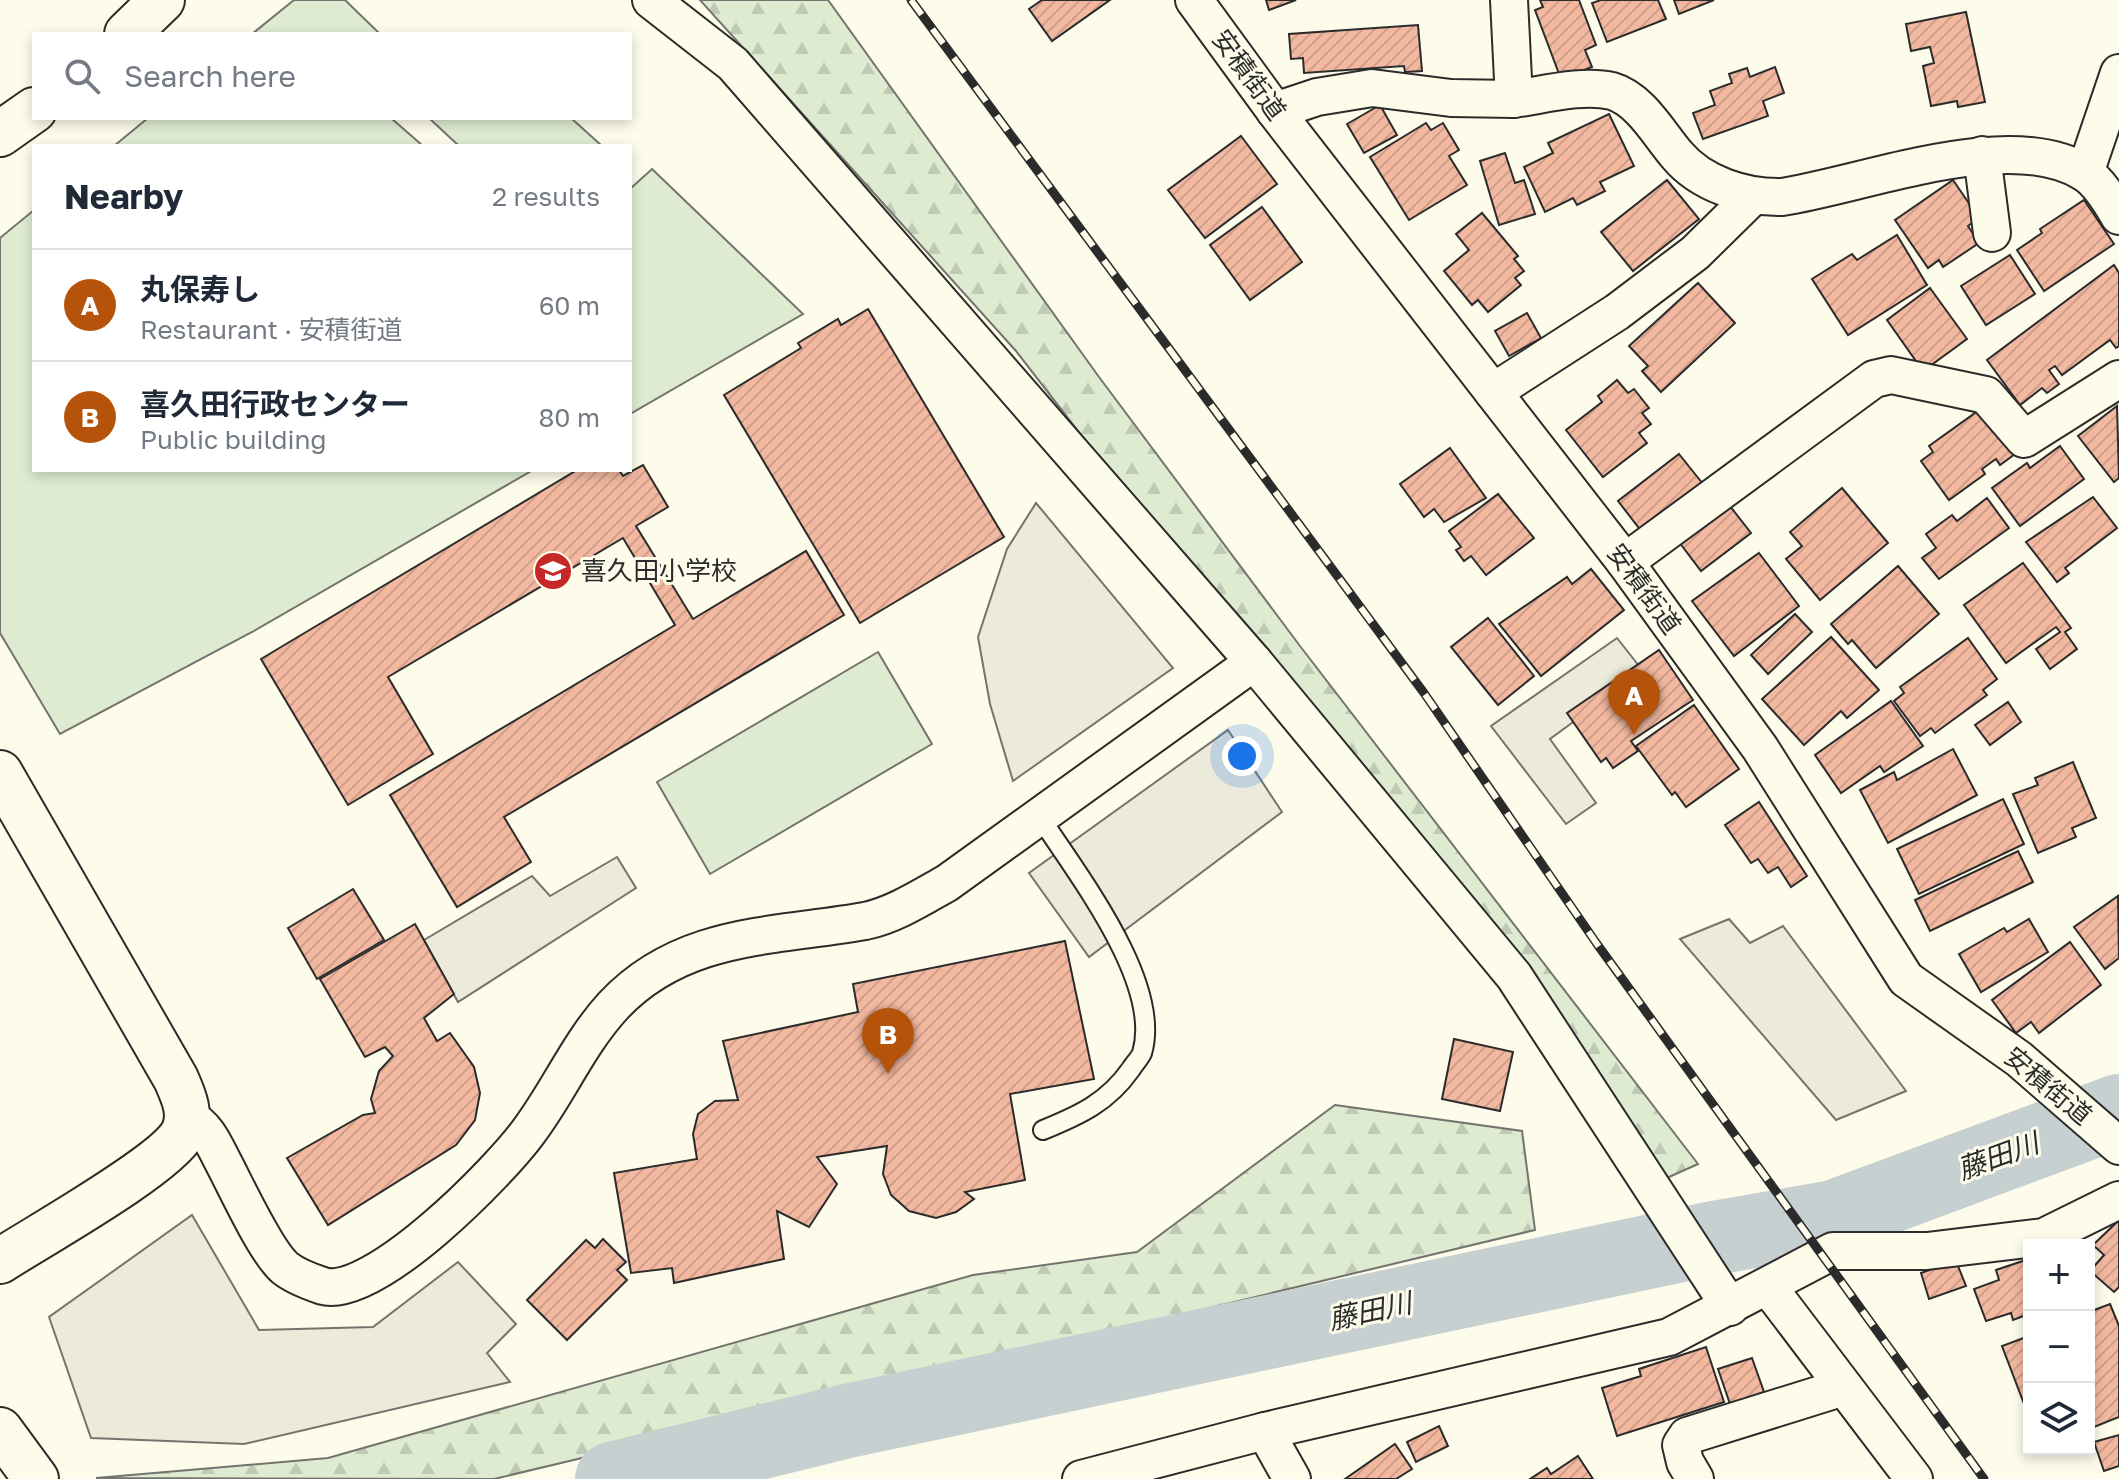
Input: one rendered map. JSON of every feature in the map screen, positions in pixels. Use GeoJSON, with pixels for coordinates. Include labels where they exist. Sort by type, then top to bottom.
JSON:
{"type":"FeatureCollection","features":[{"type":"Feature","properties":{"kind":"street"},"geometry":{"type":"LineString","coordinates":[[129,32],[162,0]]}},
{"type":"Feature","properties":{"kind":"street"},"geometry":{"type":"LineString","coordinates":[[651,0],[733,64],[1254,662],[1514,976],[1632,1152],[1730,1307]]}},
{"type":"Feature","properties":{"kind":"street","name":"安積街道"},"geometry":{"type":"LineString","coordinates":[[1194,0],[1275,111],[1625,562],[1760,748],[1906,979],[2019,1059],[2119,1146]]}},
{"type":"Feature","properties":{"kind":"street"},"geometry":{"type":"LineString","coordinates":[[1509,0],[1514,99]]}},
{"type":"Feature","properties":{"kind":"street"},"geometry":{"type":"LineString","coordinates":[[2085,173],[2119,73]]}},
{"type":"Feature","properties":{"kind":"street"},"geometry":{"type":"LineString","coordinates":[[1275,111],[1317,97],[1372,88],[1451,98],[1514,99],[1593,90],[1613,92],[1635,106],[1689,166],[1722,187],[1753,196],[1782,197],[1982,155],[2028,153],[2085,173],[2119,216]]}},
{"type":"Feature","properties":{"kind":"street"},"geometry":{"type":"LineString","coordinates":[[0,134],[32,111]]}},
{"type":"Feature","properties":{"kind":"street"},"geometry":{"type":"LineString","coordinates":[[1982,155],[1992,233]]}},
{"type":"Feature","properties":{"kind":"street"},"geometry":{"type":"LineString","coordinates":[[1493,392],[1628,303],[1695,253],[1753,196]]}},
{"type":"Feature","properties":{"kind":"street"},"geometry":{"type":"LineString","coordinates":[[1625,562],[1874,379],[1891,375],[1986,395],[2024,439],[2119,379]]}},
{"type":"Feature","properties":{"kind":"street"},"geometry":{"type":"LineString","coordinates":[[0,773],[176,1079],[188,1117],[210,1137],[284,1267],[326,1287],[345,1288],[406,1254],[515,1150],[590,1035],[615,1004],[650,976],[684,956],[733,938],[866,921],[888,914],[947,883],[1254,662]]}},
{"type":"Feature","properties":{"kind":"street"},"geometry":{"type":"LineString","coordinates":[[0,1261],[150,1164],[177,1141],[188,1117]]}},
{"type":"Feature","properties":{"kind":"street"},"geometry":{"type":"LineString","coordinates":[[1081,1479],[1265,1431],[1669,1337],[1769,1288],[1833,1251],[1927,1251],[2044,1237],[2119,1200]]}},
{"type":"Feature","properties":{"kind":"street"},"geometry":{"type":"LineString","coordinates":[[1769,1288],[1914,1479]]}},
{"type":"Feature","properties":{"kind":"street"},"geometry":{"type":"LineString","coordinates":[[1695,1479],[1685,1462],[1681,1445],[1687,1436],[1844,1387]]}},
{"type":"Feature","properties":{"kind":"street"},"geometry":{"type":"LineString","coordinates":[[1265,1431],[1292,1479]]}},
{"type":"Feature","properties":{"kind":"lane"},"geometry":{"type":"LineString","coordinates":[[1040,817],[1106,920],[1143,1002],[1142,1054],[1116,1091],[1085,1113],[1043,1130]]}},
{"type":"Feature","properties":{"kind":"green space"},"geometry":{"type":"Polygon","coordinates":[[[294,0],[345,0],[378,32],[254,32],[294,0]]]}},
{"type":"Feature","properties":{"kind":"green space"},"geometry":{"type":"Polygon","coordinates":[[[700,0],[828,0],[1099,377],[1300,646],[1698,1164],[1649,1186],[1264,671],[1016,351],[700,0]]]}},
{"type":"Feature","properties":{"kind":"green space"},"geometry":{"type":"Polygon","coordinates":[[[146,120],[393,120],[421,144],[116,144],[146,120]]]}},
{"type":"Feature","properties":{"kind":"green space"},"geometry":{"type":"Polygon","coordinates":[[[431,120],[573,120],[600,144],[457,144],[431,120]]]}},
{"type":"Feature","properties":{"kind":"green space"},"geometry":{"type":"Polygon","coordinates":[[[652,169],[803,314],[632,413],[632,187],[652,169]]]}},
{"type":"Feature","properties":{"kind":"green space"},"geometry":{"type":"Polygon","coordinates":[[[32,212],[32,472],[530,472],[254,631],[60,734],[0,633],[0,238],[32,212]]]}},
{"type":"Feature","properties":{"kind":"green space"},"geometry":{"type":"Polygon","coordinates":[[[878,652],[932,744],[710,874],[657,782],[878,652]]]}},
{"type":"Feature","properties":{"kind":"green space"},"geometry":{"type":"Polygon","coordinates":[[[1335,1105],[1522,1131],[1535,1230],[494,1479],[96,1478],[328,1458],[973,1275],[1137,1252],[1335,1105]]]}},
{"type":"Feature","properties":{"kind":"shaded area"},"geometry":{"type":"Polygon","coordinates":[[[1036,503],[1173,668],[1013,781],[990,704],[978,637],[1007,549],[1036,503]]]}},
{"type":"Feature","properties":{"kind":"shaded area"},"geometry":{"type":"Polygon","coordinates":[[[1617,638],[1643,671],[1550,739],[1596,803],[1566,824],[1491,726],[1617,638]]]}},
{"type":"Feature","properties":{"kind":"shaded area"},"geometry":{"type":"Polygon","coordinates":[[[1228,730],[1282,812],[1089,957],[1029,873],[1228,730]]]}},
{"type":"Feature","properties":{"kind":"shaded area"},"geometry":{"type":"Polygon","coordinates":[[[617,857],[636,888],[458,1002],[424,940],[532,876],[550,896],[617,857]]]}},
{"type":"Feature","properties":{"kind":"shaded area"},"geometry":{"type":"Polygon","coordinates":[[[1729,919],[1750,943],[1783,926],[1906,1091],[1836,1120],[1680,939],[1729,919]]]}},
{"type":"Feature","properties":{"kind":"shaded area"},"geometry":{"type":"Polygon","coordinates":[[[192,1215],[259,1330],[373,1327],[458,1262],[516,1324],[487,1353],[510,1382],[244,1444],[91,1438],[49,1317],[192,1215]]]}},
{"type":"Feature","properties":{"kind":"building"},"geometry":{"type":"Polygon","coordinates":[[[1042,0],[1110,0],[1052,41],[1029,9],[1042,0]]]}},
{"type":"Feature","properties":{"kind":"building"},"geometry":{"type":"Polygon","coordinates":[[[1266,0],[1296,0],[1269,10],[1266,0]]]}},
{"type":"Feature","properties":{"kind":"building"},"geometry":{"type":"Polygon","coordinates":[[[1540,0],[1579,0],[1596,45],[1585,50],[1592,67],[1561,79],[1535,10],[1543,7],[1540,0]]]}},
{"type":"Feature","properties":{"kind":"building"},"geometry":{"type":"Polygon","coordinates":[[[1601,0],[1658,0],[1666,19],[1607,42],[1592,3],[1601,0]]]}},
{"type":"Feature","properties":{"kind":"building"},"geometry":{"type":"Polygon","coordinates":[[[1674,0],[1714,0],[1679,14],[1674,0]]]}},
{"type":"Feature","properties":{"kind":"building"},"geometry":{"type":"Polygon","coordinates":[[[1966,12],[1985,102],[1958,107],[1957,101],[1931,106],[1923,66],[1934,63],[1930,47],[1911,51],[1906,24],[1966,12]]]}},
{"type":"Feature","properties":{"kind":"building"},"geometry":{"type":"Polygon","coordinates":[[[1418,25],[1422,71],[1405,72],[1404,66],[1304,73],[1303,58],[1291,59],[1289,34],[1418,25]]]}},
{"type":"Feature","properties":{"kind":"building"},"geometry":{"type":"Polygon","coordinates":[[[1775,67],[1784,93],[1763,101],[1768,116],[1703,139],[1693,113],[1715,105],[1710,91],[1732,83],[1729,74],[1747,68],[1750,77],[1775,67]]]}},
{"type":"Feature","properties":{"kind":"building"},"geometry":{"type":"Polygon","coordinates":[[[1380,105],[1397,135],[1364,153],[1347,124],[1380,105]]]}},
{"type":"Feature","properties":{"kind":"building"},"geometry":{"type":"Polygon","coordinates":[[[1609,114],[1634,166],[1600,182],[1605,191],[1577,205],[1573,198],[1545,212],[1524,167],[1553,153],[1548,143],[1609,114]]]}},
{"type":"Feature","properties":{"kind":"building"},"geometry":{"type":"Polygon","coordinates":[[[1426,123],[1431,130],[1443,123],[1459,150],[1449,156],[1467,185],[1409,220],[1370,157],[1426,123]]]}},
{"type":"Feature","properties":{"kind":"building"},"geometry":{"type":"Polygon","coordinates":[[[1241,136],[1277,184],[1205,238],[1168,190],[1241,136]]]}},
{"type":"Feature","properties":{"kind":"building"},"geometry":{"type":"Polygon","coordinates":[[[1505,153],[1515,183],[1524,180],[1535,214],[1499,225],[1480,161],[1505,153]]]}},
{"type":"Feature","properties":{"kind":"building"},"geometry":{"type":"Polygon","coordinates":[[[1667,180],[1699,219],[1633,271],[1601,232],[1667,180]]]}},
{"type":"Feature","properties":{"kind":"building"},"geometry":{"type":"Polygon","coordinates":[[[1953,180],[1979,218],[1968,226],[1979,243],[1943,267],[1939,260],[1928,268],[1895,220],[1953,180]]]}},
{"type":"Feature","properties":{"kind":"building"},"geometry":{"type":"Polygon","coordinates":[[[2084,200],[2114,244],[2044,291],[2017,250],[2042,233],[2040,229],[2084,200]]]}},
{"type":"Feature","properties":{"kind":"building"},"geometry":{"type":"Polygon","coordinates":[[[1262,207],[1302,262],[1250,300],[1210,245],[1262,207]]]}},
{"type":"Feature","properties":{"kind":"building"},"geometry":{"type":"Polygon","coordinates":[[[1482,213],[1518,256],[1514,259],[1524,271],[1515,278],[1521,285],[1488,312],[1478,300],[1472,305],[1444,271],[1469,250],[1456,234],[1482,213]]]}},
{"type":"Feature","properties":{"kind":"building"},"geometry":{"type":"Polygon","coordinates":[[[1897,235],[1927,285],[1848,335],[1812,279],[1852,254],[1857,260],[1897,235]]]}},
{"type":"Feature","properties":{"kind":"building"},"geometry":{"type":"Polygon","coordinates":[[[2010,255],[2035,294],[1986,325],[1961,286],[2010,255]]]}},
{"type":"Feature","properties":{"kind":"building"},"geometry":{"type":"Polygon","coordinates":[[[2114,265],[2119,273],[2119,346],[2116,348],[2110,340],[2062,375],[2055,366],[2049,370],[2059,384],[2047,393],[2042,388],[2020,405],[1987,360],[2114,265]]]}},
{"type":"Feature","properties":{"kind":"building"},"geometry":{"type":"Polygon","coordinates":[[[1698,283],[1735,323],[1661,392],[1642,371],[1648,366],[1629,346],[1698,283]]]}},
{"type":"Feature","properties":{"kind":"building"},"geometry":{"type":"Polygon","coordinates":[[[1930,288],[1967,339],[1923,371],[1887,320],[1930,288]]]}},
{"type":"Feature","properties":{"kind":"building"},"geometry":{"type":"Polygon","coordinates":[[[868,309],[1004,537],[860,623],[724,395],[801,348],[798,343],[838,319],[841,325],[868,309]]]}},
{"type":"Feature","properties":{"kind":"building"},"geometry":{"type":"Polygon","coordinates":[[[1527,313],[1541,338],[1509,356],[1495,331],[1527,313]]]}},
{"type":"Feature","properties":{"kind":"building"},"geometry":{"type":"Polygon","coordinates":[[[1617,380],[1628,393],[1634,389],[1649,408],[1642,413],[1651,424],[1639,433],[1647,443],[1603,477],[1566,430],[1602,402],[1598,396],[1617,380]]]}},
{"type":"Feature","properties":{"kind":"building"},"geometry":{"type":"Polygon","coordinates":[[[2117,406],[2119,478],[2114,482],[2078,436],[2117,406]]]}},
{"type":"Feature","properties":{"kind":"building"},"geometry":{"type":"Polygon","coordinates":[[[1982,408],[2015,454],[2000,465],[1996,459],[1982,469],[1985,474],[1949,500],[1921,461],[1933,452],[1929,446],[1982,408]]]}},
{"type":"Feature","properties":{"kind":"building"},"geometry":{"type":"Polygon","coordinates":[[[2060,446],[2084,479],[2020,526],[1992,488],[2027,463],[2030,468],[2060,446]]]}},
{"type":"Feature","properties":{"kind":"building"},"geometry":{"type":"Polygon","coordinates":[[[1450,448],[1486,498],[1444,522],[1434,509],[1424,517],[1400,484],[1450,448]]]}},
{"type":"Feature","properties":{"kind":"building"},"geometry":{"type":"Polygon","coordinates":[[[1679,454],[1703,484],[1642,532],[1618,501],[1679,454]]]}},
{"type":"Feature","properties":{"kind":"building"},"geometry":{"type":"Polygon","coordinates":[[[643,465],[668,507],[636,526],[693,619],[806,551],[844,615],[504,817],[531,862],[457,907],[390,795],[675,625],[623,538],[388,677],[433,754],[348,805],[261,659],[574,472],[620,472],[623,476],[643,465]]]}},
{"type":"Feature","properties":{"kind":"building"},"geometry":{"type":"Polygon","coordinates":[[[1842,488],[1888,543],[1820,600],[1786,559],[1802,546],[1790,532],[1842,488]]]}},
{"type":"Feature","properties":{"kind":"building"},"geometry":{"type":"Polygon","coordinates":[[[1498,494],[1534,538],[1486,575],[1471,556],[1464,561],[1456,550],[1461,547],[1449,531],[1498,494]]]}},
{"type":"Feature","properties":{"kind":"building"},"geometry":{"type":"Polygon","coordinates":[[[2093,497],[2117,528],[2065,568],[2069,573],[2057,582],[2026,542],[2093,497]]]}},
{"type":"Feature","properties":{"kind":"building"},"geometry":{"type":"Polygon","coordinates":[[[1987,498],[2009,528],[1939,579],[1922,558],[1936,548],[1926,534],[1952,515],[1957,521],[1987,498]]]}},
{"type":"Feature","properties":{"kind":"building"},"geometry":{"type":"Polygon","coordinates":[[[1726,501],[1751,533],[1701,571],[1676,538],[1726,501]]]}},
{"type":"Feature","properties":{"kind":"building"},"geometry":{"type":"Polygon","coordinates":[[[1759,553],[1799,606],[1734,656],[1692,601],[1759,553]]]}},
{"type":"Feature","properties":{"kind":"building"},"geometry":{"type":"Polygon","coordinates":[[[2023,563],[2071,628],[2065,632],[2077,649],[2050,669],[2036,649],[2060,632],[2056,627],[2006,663],[1964,605],[2023,563]]]}},
{"type":"Feature","properties":{"kind":"building"},"geometry":{"type":"Polygon","coordinates":[[[1898,566],[1939,614],[1876,668],[1852,640],[1848,644],[1831,624],[1898,566]]]}},
{"type":"Feature","properties":{"kind":"building"},"geometry":{"type":"Polygon","coordinates":[[[1591,569],[1624,610],[1541,676],[1499,624],[1567,577],[1572,584],[1591,569]]]}},
{"type":"Feature","properties":{"kind":"building"},"geometry":{"type":"Polygon","coordinates":[[[1795,614],[1812,632],[1768,674],[1751,655],[1795,614]]]}},
{"type":"Feature","properties":{"kind":"building"},"geometry":{"type":"Polygon","coordinates":[[[1488,618],[1534,676],[1498,705],[1451,647],[1488,618]]]}},
{"type":"Feature","properties":{"kind":"building"},"geometry":{"type":"Polygon","coordinates":[[[1831,637],[1879,690],[1847,718],[1841,711],[1804,745],[1762,699],[1831,637]]]}},
{"type":"Feature","properties":{"kind":"building"},"geometry":{"type":"Polygon","coordinates":[[[1968,638],[1997,679],[1983,690],[1987,695],[1935,733],[1931,728],[1920,736],[1894,701],[1904,693],[1900,687],[1968,638]]]}},
{"type":"Feature","properties":{"kind":"building"},"geometry":{"type":"Polygon","coordinates":[[[1659,650],[1693,700],[1631,741],[1638,751],[1613,768],[1606,758],[1601,762],[1567,713],[1659,650]]]}},
{"type":"Feature","properties":{"kind":"building"},"geometry":{"type":"Polygon","coordinates":[[[1891,701],[1923,746],[1884,772],[1880,766],[1841,793],[1815,755],[1891,701]]]}},
{"type":"Feature","properties":{"kind":"building"},"geometry":{"type":"Polygon","coordinates":[[[2008,702],[2021,722],[1990,745],[1975,725],[2008,702]]]}},
{"type":"Feature","properties":{"kind":"building"},"geometry":{"type":"Polygon","coordinates":[[[1694,705],[1739,769],[1686,807],[1675,792],[1672,795],[1636,746],[1694,705]]]}},
{"type":"Feature","properties":{"kind":"building"},"geometry":{"type":"Polygon","coordinates":[[[1953,749],[1977,795],[1888,843],[1860,790],[1894,772],[1897,780],[1953,749]]]}},
{"type":"Feature","properties":{"kind":"building"},"geometry":{"type":"Polygon","coordinates":[[[2073,762],[2096,818],[2072,828],[2076,837],[2038,853],[2013,794],[2038,785],[2035,778],[2073,762]]]}},
{"type":"Feature","properties":{"kind":"building"},"geometry":{"type":"Polygon","coordinates":[[[2003,799],[2024,844],[1919,894],[1897,849],[2003,799]]]}},
{"type":"Feature","properties":{"kind":"building"},"geometry":{"type":"Polygon","coordinates":[[[1759,802],[1807,876],[1791,887],[1778,867],[1768,873],[1758,859],[1751,863],[1725,825],[1759,802]]]}},
{"type":"Feature","properties":{"kind":"building"},"geometry":{"type":"Polygon","coordinates":[[[2018,851],[2033,882],[1930,931],[1915,900],[2018,851]]]}},
{"type":"Feature","properties":{"kind":"building"},"geometry":{"type":"Polygon","coordinates":[[[353,889],[384,940],[317,979],[288,928],[353,889]]]}},
{"type":"Feature","properties":{"kind":"building"},"geometry":{"type":"Polygon","coordinates":[[[2118,896],[2119,958],[2105,969],[2074,927],[2118,896]]]}},
{"type":"Feature","properties":{"kind":"building"},"geometry":{"type":"Polygon","coordinates":[[[2029,919],[2048,952],[1981,992],[1959,954],[2004,928],[2007,932],[2029,919]]]}},
{"type":"Feature","properties":{"kind":"building"},"geometry":{"type":"Polygon","coordinates":[[[415,924],[454,994],[424,1018],[437,1041],[450,1033],[474,1067],[480,1093],[475,1120],[456,1145],[328,1225],[287,1158],[363,1115],[375,1113],[371,1099],[379,1071],[393,1056],[385,1047],[365,1057],[320,979],[415,924]]]}},
{"type":"Feature","properties":{"kind":"building"},"geometry":{"type":"Polygon","coordinates":[[[1065,941],[1094,1079],[1010,1094],[1025,1180],[965,1192],[974,1199],[956,1212],[936,1218],[909,1211],[891,1195],[883,1174],[887,1146],[817,1157],[837,1184],[809,1227],[777,1211],[784,1259],[674,1283],[672,1268],[631,1273],[614,1173],[697,1159],[693,1134],[698,1114],[715,1101],[738,1100],[723,1041],[858,1012],[853,984],[1065,941]]]}},
{"type":"Feature","properties":{"kind":"building"},"geometry":{"type":"Polygon","coordinates":[[[2070,942],[2101,985],[2039,1033],[2031,1022],[2016,1033],[1992,1000],[2070,942]]]}},
{"type":"Feature","properties":{"kind":"building"},"geometry":{"type":"Polygon","coordinates":[[[1454,1039],[1513,1052],[1500,1111],[1442,1099],[1454,1039]]]}},
{"type":"Feature","properties":{"kind":"building"},"geometry":{"type":"Polygon","coordinates":[[[2119,1220],[2119,1287],[2114,1292],[2095,1275],[2095,1265],[2104,1255],[2095,1243],[2119,1220]]]}},
{"type":"Feature","properties":{"kind":"building"},"geometry":{"type":"Polygon","coordinates":[[[603,1239],[626,1262],[617,1270],[627,1280],[567,1340],[527,1300],[586,1240],[595,1248],[603,1239]]]}},
{"type":"Feature","properties":{"kind":"building"},"geometry":{"type":"Polygon","coordinates":[[[1956,1261],[1966,1286],[1929,1299],[1921,1273],[1956,1261]]]}},
{"type":"Feature","properties":{"kind":"building"},"geometry":{"type":"Polygon","coordinates":[[[2023,1261],[2023,1316],[2013,1320],[2011,1313],[1986,1321],[1974,1289],[1999,1280],[1996,1270],[2023,1261]]]}},
{"type":"Feature","properties":{"kind":"building"},"geometry":{"type":"Polygon","coordinates":[[[2110,1304],[2119,1326],[2119,1417],[2095,1427],[2095,1311],[2110,1304]]]}},
{"type":"Feature","properties":{"kind":"building"},"geometry":{"type":"Polygon","coordinates":[[[2023,1338],[2023,1401],[2002,1346],[2023,1338]]]}},
{"type":"Feature","properties":{"kind":"building"},"geometry":{"type":"Polygon","coordinates":[[[1706,1347],[1724,1402],[1617,1436],[1602,1388],[1641,1376],[1639,1369],[1706,1347]]]}},
{"type":"Feature","properties":{"kind":"building"},"geometry":{"type":"Polygon","coordinates":[[[1752,1358],[1764,1392],[1730,1404],[1718,1369],[1752,1358]]]}},
{"type":"Feature","properties":{"kind":"building"},"geometry":{"type":"Polygon","coordinates":[[[1439,1426],[1448,1446],[1416,1462],[1407,1442],[1439,1426]]]}},
{"type":"Feature","properties":{"kind":"building"},"geometry":{"type":"Polygon","coordinates":[[[2119,1435],[2119,1466],[2104,1471],[2095,1442],[2119,1435]]]}},
{"type":"Feature","properties":{"kind":"building"},"geometry":{"type":"Polygon","coordinates":[[[1395,1444],[1412,1469],[1396,1479],[1345,1479],[1395,1444]]]}},
{"type":"Feature","properties":{"kind":"building"},"geometry":{"type":"Polygon","coordinates":[[[1578,1456],[1593,1479],[1530,1479],[1547,1468],[1551,1474],[1578,1456]]]}},
{"type":"Feature","properties":{"kind":"waterway","name":"藤田川"},"geometry":{"type":"LineString","coordinates":[[612,1479],[847,1421],[1714,1238],[1834,1217],[2119,1111]]}},
{"type":"Feature","properties":{"kind":"railway"},"geometry":{"type":"LineString","coordinates":[[911,0],[1424,693],[1597,944],[1984,1479]]}},
{"type":"Feature","properties":{"kind":"place","name":"喜久田小学校"},"geometry":{"type":"Point","coordinates":[553,571]}},
{"type":"Feature","properties":{"kind":"place","name":"丸保寿し"},"geometry":{"type":"Point","coordinates":[1634,735]}},
{"type":"Feature","properties":{"kind":"place","name":"喜久田行政センター"},"geometry":{"type":"Point","coordinates":[888,1074]}}]}
